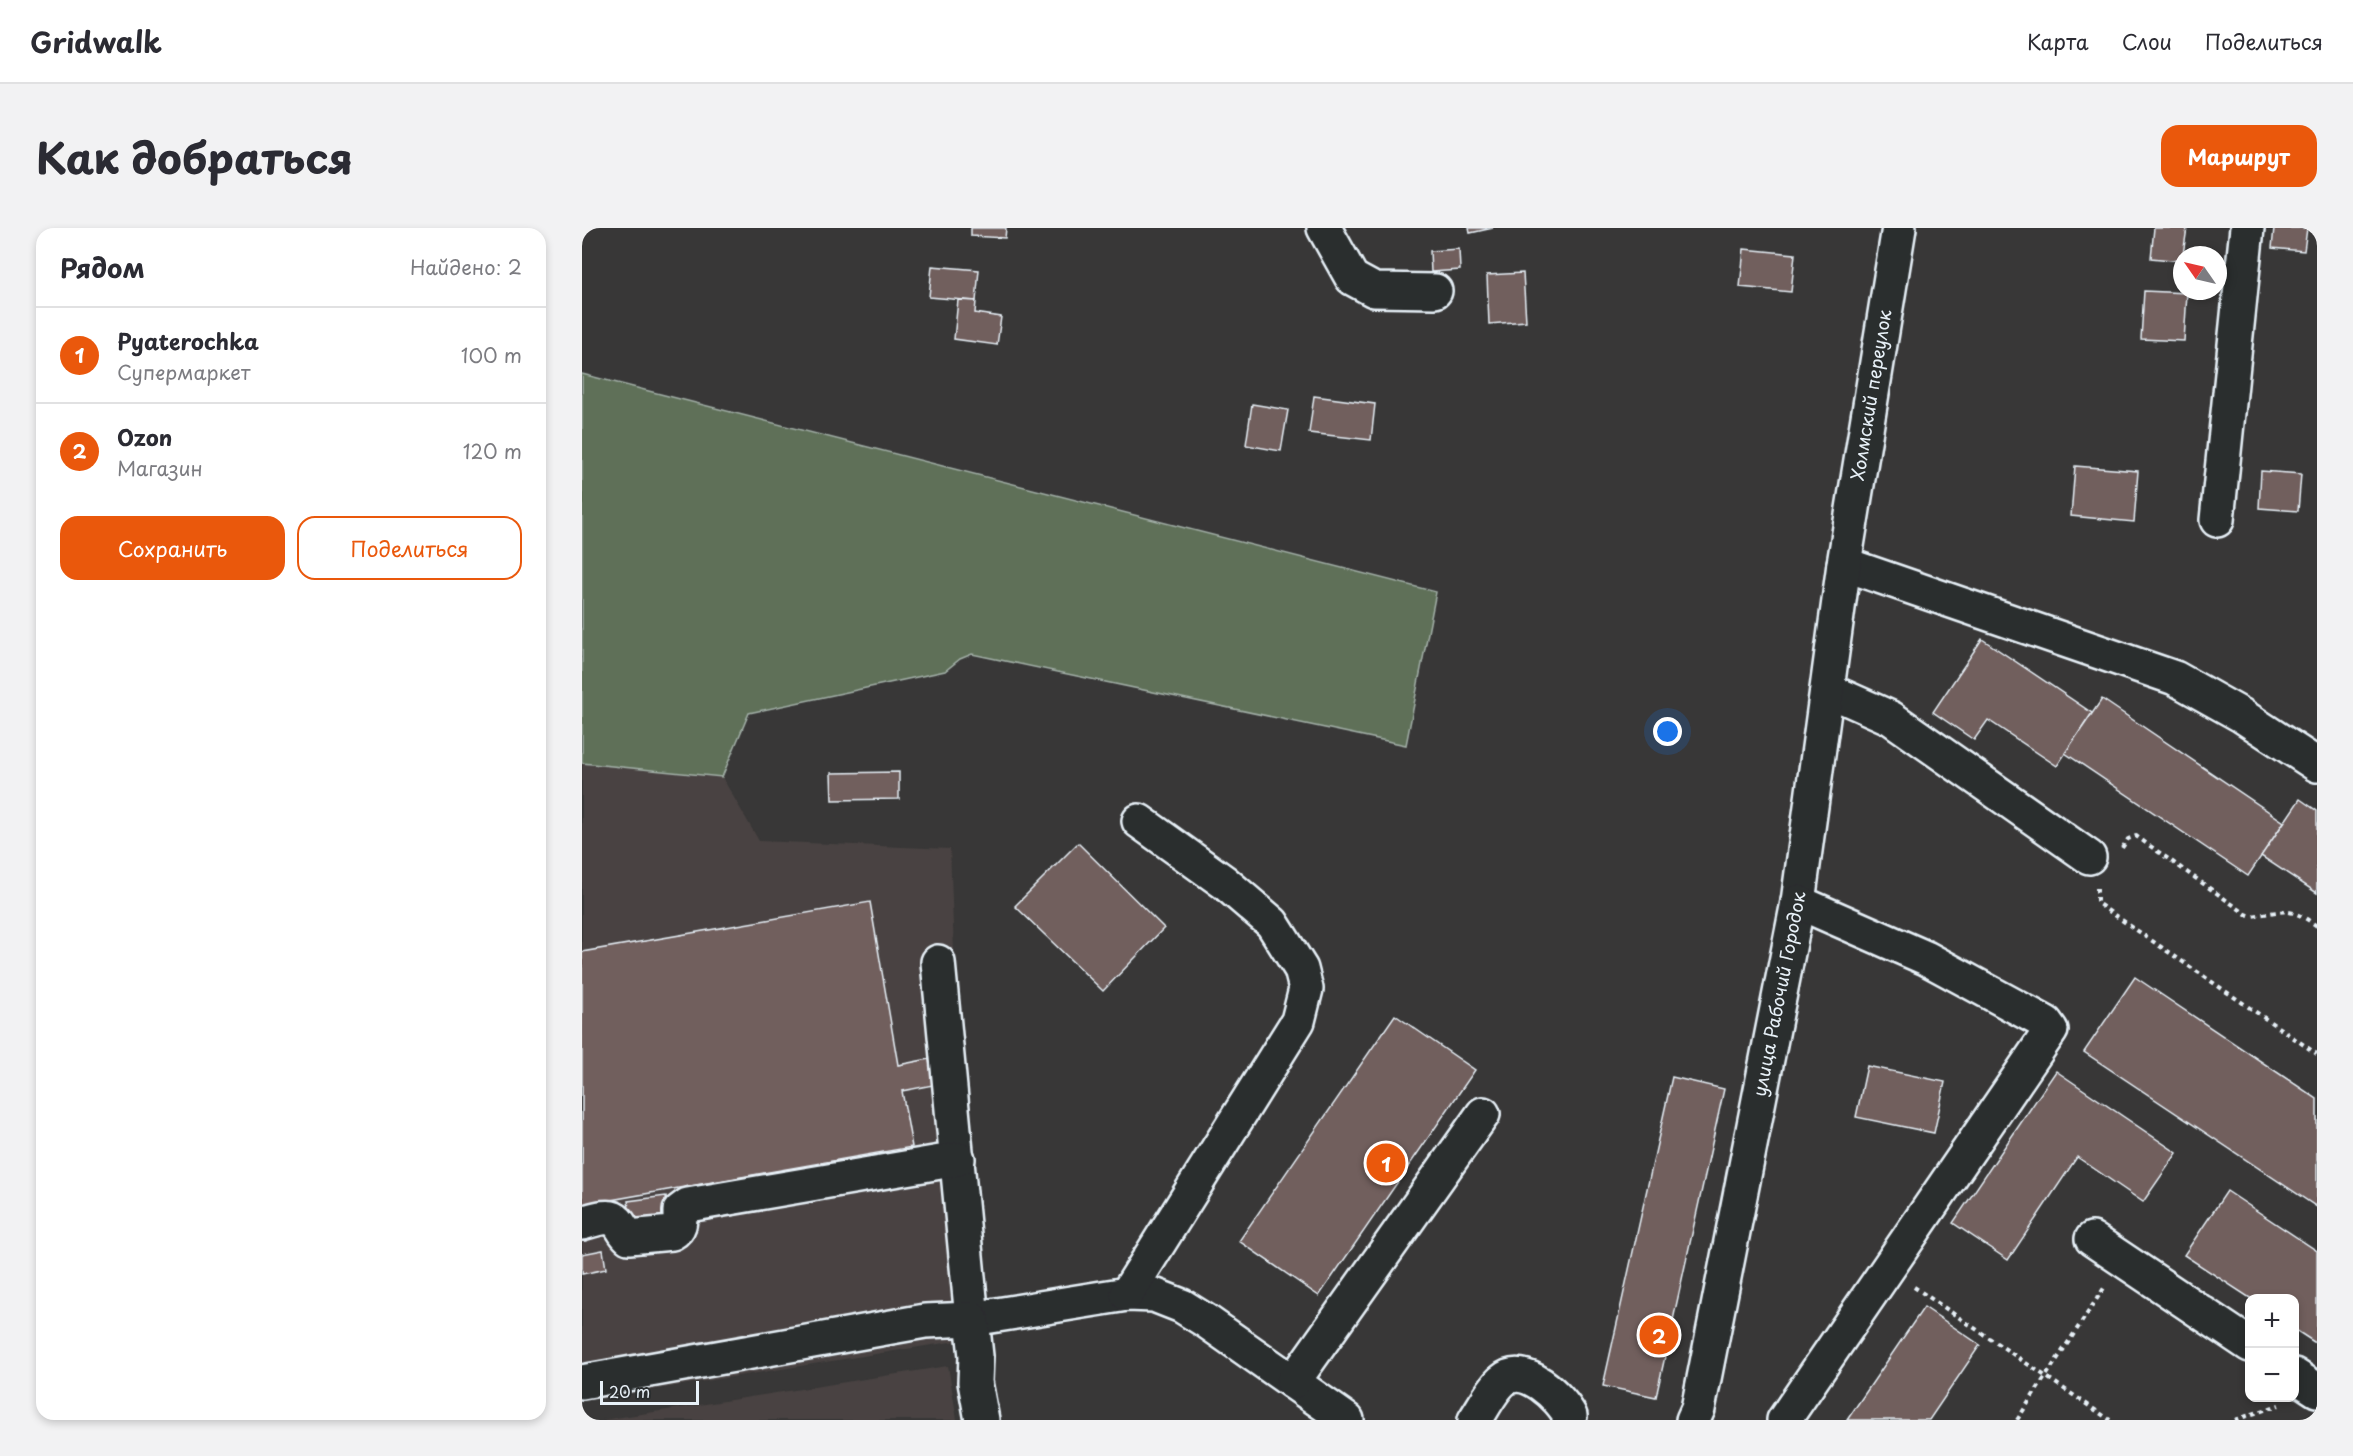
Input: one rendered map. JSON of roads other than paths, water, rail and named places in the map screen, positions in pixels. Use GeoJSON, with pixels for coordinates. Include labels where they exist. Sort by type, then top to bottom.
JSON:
{"type":"FeatureCollection","features":[{"type":"Feature","properties":{"kind":"street"},"geometry":{"type":"LineString","coordinates":[[1324,228],[1352,278],[1374,290],[1435,291]]}},
{"type":"Feature","properties":{"kind":"street","name":"Холмский переулок"},"geometry":{"type":"LineString","coordinates":[[1844,564],[1899,228]]}},
{"type":"Feature","properties":{"kind":"street"},"geometry":{"type":"LineString","coordinates":[[2217,520],[2247,228]]}},
{"type":"Feature","properties":{"kind":"street"},"geometry":{"type":"LineString","coordinates":[[1844,564],[2175,678],[2241,715],[2317,765]]}},
{"type":"Feature","properties":{"kind":"street","name":"улица Рабочий Городок"},"geometry":{"type":"LineString","coordinates":[[1693,1420],[1700,1398],[1798,902],[1844,564]]}},
{"type":"Feature","properties":{"kind":"street"},"geometry":{"type":"LineString","coordinates":[[1828,690],[1892,718],[2096,868]]}},
{"type":"Feature","properties":{"kind":"street"},"geometry":{"type":"LineString","coordinates":[[1127,1294],[1298,1021],[1306,989],[1301,969],[1272,922],[1232,888],[1139,821]]}},
{"type":"Feature","properties":{"kind":"street"},"geometry":{"type":"LineString","coordinates":[[1784,1420],[2051,1030],[2046,1023],[1926,958],[1798,902]]}},
{"type":"Feature","properties":{"kind":"street"},"geometry":{"type":"LineString","coordinates":[[938,962],[976,1356],[975,1382],[982,1420]]}},
{"type":"Feature","properties":{"kind":"street"},"geometry":{"type":"LineString","coordinates":[[1293,1382],[1483,1114]]}},
{"type":"Feature","properties":{"kind":"street"},"geometry":{"type":"LineString","coordinates":[[582,1223],[611,1218],[617,1221],[629,1237],[672,1233],[680,1225],[680,1212],[688,1205],[958,1159]]}},
{"type":"Feature","properties":{"kind":"street"},"geometry":{"type":"LineString","coordinates":[[2092,1239],[2245,1342]]}},
{"type":"Feature","properties":{"kind":"street"},"geometry":{"type":"LineString","coordinates":[[582,1382],[925,1321],[972,1319],[1127,1294],[1154,1295],[1182,1306],[1347,1420]]}},
{"type":"Feature","properties":{"kind":"street"},"geometry":{"type":"LineString","coordinates":[[1475,1420],[1503,1380],[1516,1375],[1530,1377],[1562,1401],[1570,1416],[1569,1420]]}},
{"type":"Feature","properties":{"kind":"street"},"geometry":{"type":"LineString","coordinates":[[2299,1389],[2317,1390]]}},
{"type":"Feature","properties":{"kind":"place","name":"Pyaterochka"},"geometry":{"type":"Point","coordinates":[1386,1163]}},
{"type":"Feature","properties":{"kind":"place","name":"Ozon"},"geometry":{"type":"Point","coordinates":[1659,1335]}}]}
